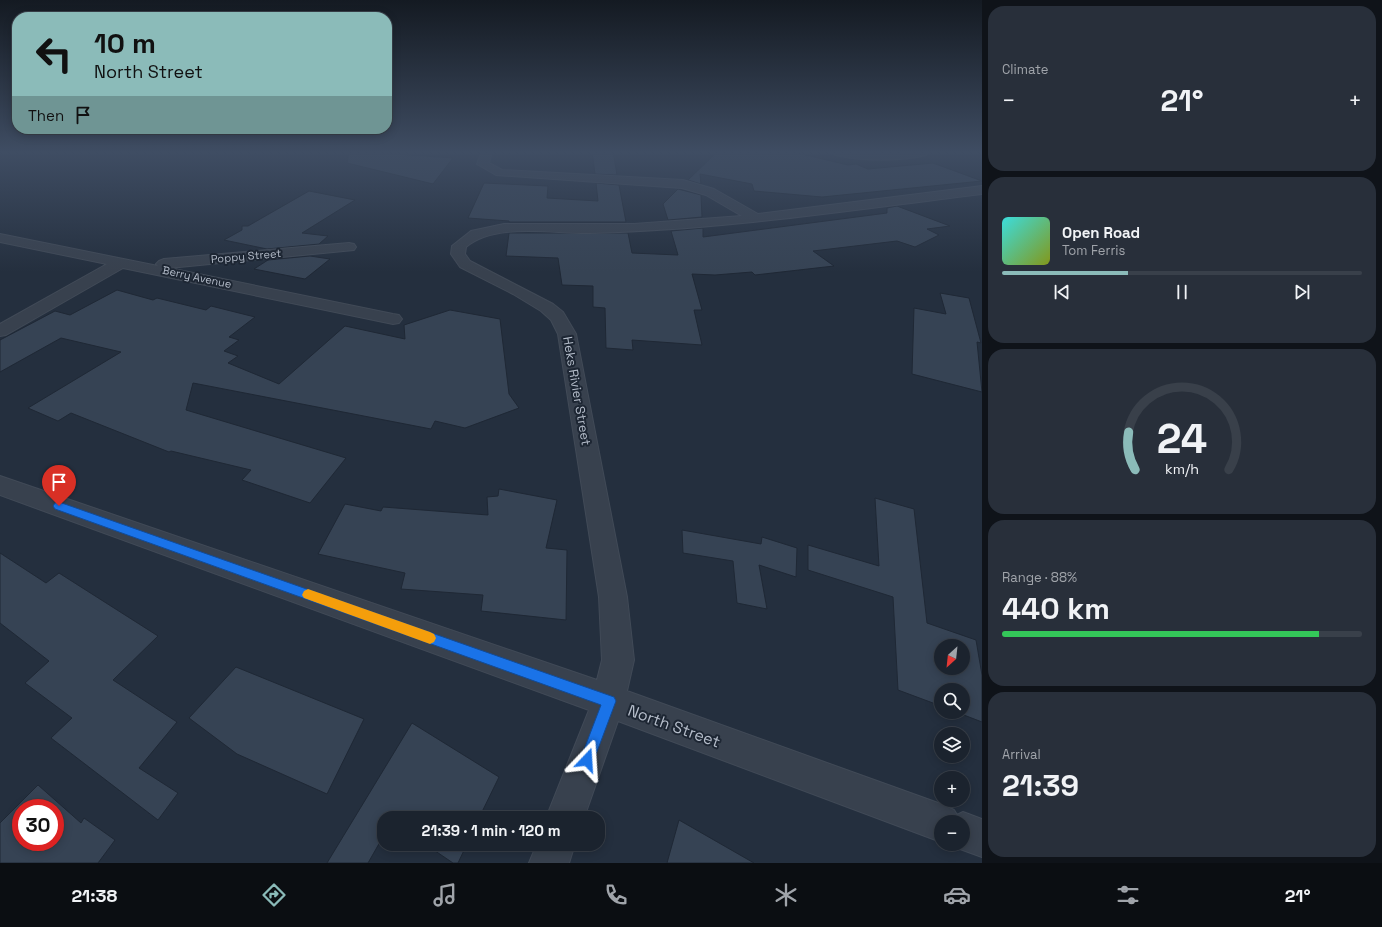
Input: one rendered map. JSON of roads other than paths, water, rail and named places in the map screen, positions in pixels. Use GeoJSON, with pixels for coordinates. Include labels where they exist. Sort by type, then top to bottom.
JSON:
{"type":"FeatureCollection","features":[{"type":"Feature","properties":{"kind":"street"},"geometry":{"type":"LineString","coordinates":[[708,191],[755,218]]}},
{"type":"Feature","properties":{"kind":"street","name":"Heks Rivier Street"},"geometry":{"type":"LineString","coordinates":[[568,811],[609,701],[618,660],[613,597],[573,365],[564,324],[560,318],[540,303],[465,264],[458,254],[459,246],[471,236],[495,231],[651,227],[755,218],[972,191]]}},
{"type":"Feature","properties":{"kind":"street","name":"Berry Avenue"},"geometry":{"type":"LineString","coordinates":[[0,238],[143,266],[393,319]]}},
{"type":"Feature","properties":{"kind":"street","name":"Poppy Street"},"geometry":{"type":"LineString","coordinates":[[143,266],[349,247]]}},
{"type":"Feature","properties":{"kind":"street"},"geometry":{"type":"LineString","coordinates":[[0,331],[122,262]]}},
{"type":"Feature","properties":{"kind":"street","name":"North Street"},"geometry":{"type":"LineString","coordinates":[[0,485],[609,701],[934,820]]}},
{"type":"Feature","properties":{"kind":"street"},"geometry":{"type":"LineString","coordinates":[[970,834],[982,838]]}},
{"type":"Feature","properties":{"kind":"street"},"geometry":{"type":"LineString","coordinates":[[548,863],[553,851]]}}]}
